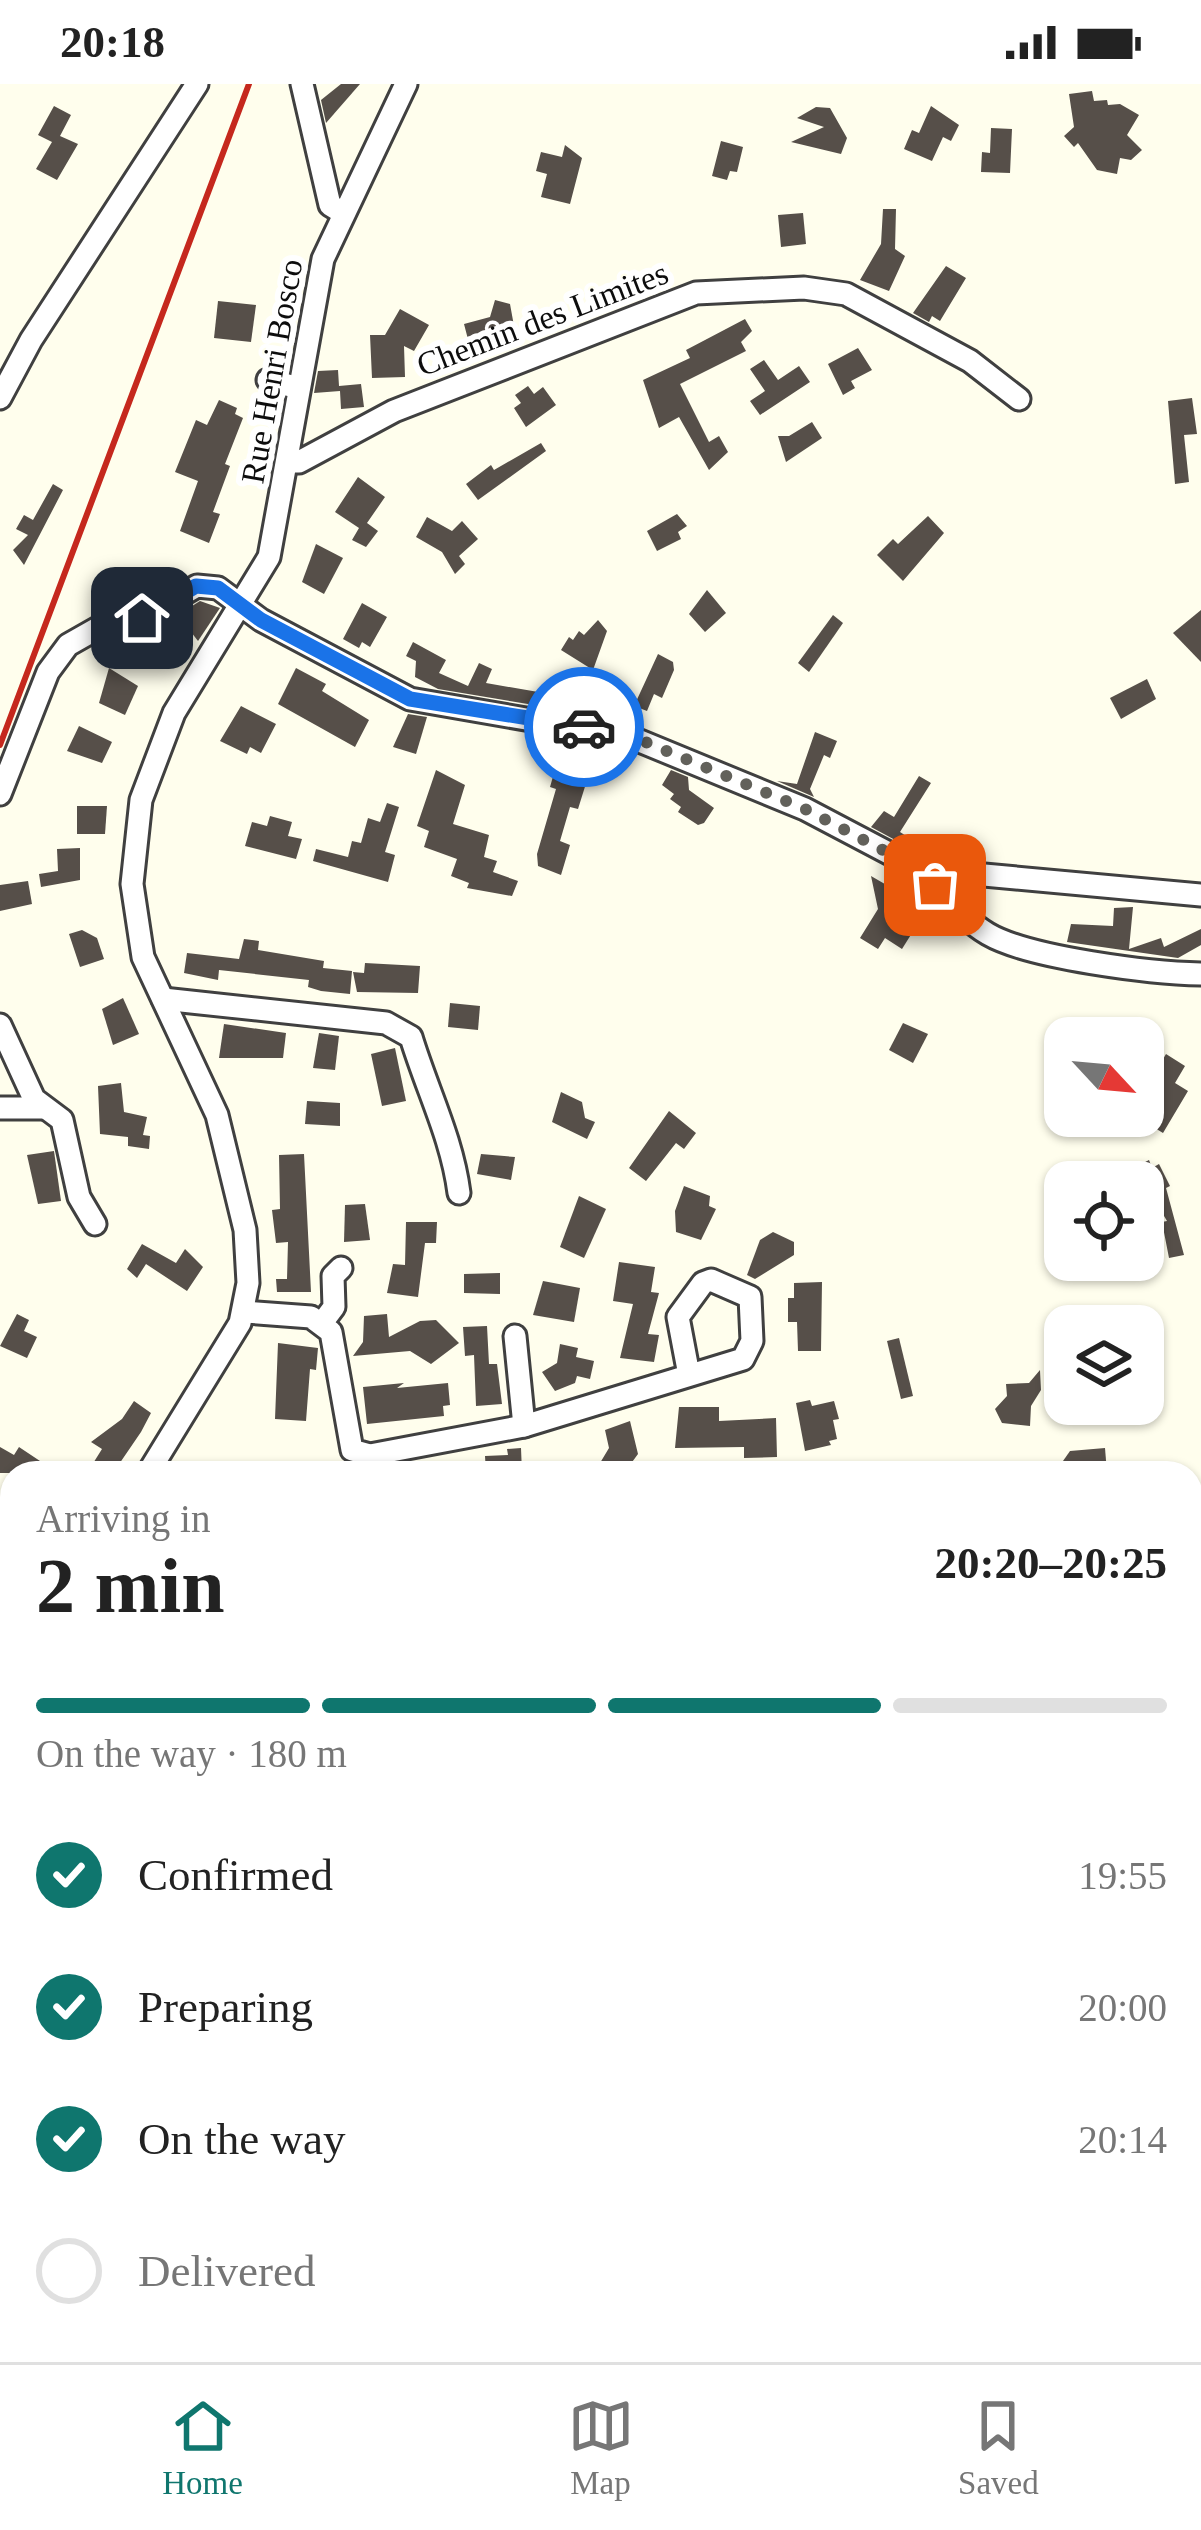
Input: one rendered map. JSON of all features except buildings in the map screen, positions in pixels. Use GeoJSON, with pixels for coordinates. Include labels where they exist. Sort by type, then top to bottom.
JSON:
{"type":"FeatureCollection","features":[{"type":"Feature","properties":{"kind":"street"},"geometry":{"type":"LineString","coordinates":[[0,398],[32,340],[197,84]]}},
{"type":"Feature","properties":{"kind":"street"},"geometry":{"type":"LineString","coordinates":[[302,84],[331,205],[343,213]]}},
{"type":"Feature","properties":{"kind":"street","name":"Rue Henri Bosco"},"geometry":{"type":"LineString","coordinates":[[243,608],[269,557],[323,259],[406,84]]}},
{"type":"Feature","properties":{"kind":"street","name":"Chemin des Limites"},"geometry":{"type":"LineString","coordinates":[[287,463],[299,462],[394,411],[696,293],[803,288],[846,293],[970,361],[1019,399]]}},
{"type":"Feature","properties":{"kind":"street"},"geometry":{"type":"LineString","coordinates":[[268,380],[299,388]]}},
{"type":"Feature","properties":{"kind":"street"},"geometry":{"type":"LineString","coordinates":[[0,794],[48,672],[68,645],[105,623],[142,618],[196,586],[218,588],[243,608],[410,699],[631,736],[805,809],[919,869],[985,932],[1009,944],[1166,973],[1201,974]]}},
{"type":"Feature","properties":{"kind":"street"},"geometry":{"type":"LineString","coordinates":[[155,1461],[244,1312],[245,1230],[217,1115],[143,957],[132,884],[141,800],[174,712],[243,608]]}},
{"type":"Feature","properties":{"kind":"street"},"geometry":{"type":"LineString","coordinates":[[919,869],[1201,896]]}},
{"type":"Feature","properties":{"kind":"street"},"geometry":{"type":"LineString","coordinates":[[163,1000],[386,1023],[411,1037],[430,1099],[453,1145],[459,1193]]}},
{"type":"Feature","properties":{"kind":"street"},"geometry":{"type":"LineString","coordinates":[[0,1025],[42,1108]]}},
{"type":"Feature","properties":{"kind":"street"},"geometry":{"type":"LineString","coordinates":[[0,1108],[42,1108],[62,1120],[79,1197],[95,1224]]}},
{"type":"Feature","properties":{"kind":"street"},"geometry":{"type":"LineString","coordinates":[[322,1323],[334,1307],[333,1276],[341,1268]]}},
{"type":"Feature","properties":{"kind":"street"},"geometry":{"type":"LineString","coordinates":[[322,1323],[337,1349],[352,1450],[370,1455],[524,1426],[689,1375],[751,1353],[750,1298],[712,1280],[703,1283],[678,1317],[689,1375]]}},
{"type":"Feature","properties":{"kind":"street"},"geometry":{"type":"LineString","coordinates":[[244,1312],[322,1323]]}},
{"type":"Feature","properties":{"kind":"street"},"geometry":{"type":"LineString","coordinates":[[515,1336],[524,1426]]}},
{"type":"Feature","properties":{"kind":"railway"},"geometry":{"type":"LineString","coordinates":[[0,745],[249,84]]}},
{"type":"Feature","properties":{"kind":"way so far"},"geometry":{"type":"LineString","coordinates":[[584,727],[631,736],[805,809],[919,869],[935,885]]}},
{"type":"Feature","properties":{"kind":"route"},"geometry":{"type":"LineString","coordinates":[[142,618],[196,586],[218,588],[261,620],[410,699],[584,727]]}}]}
